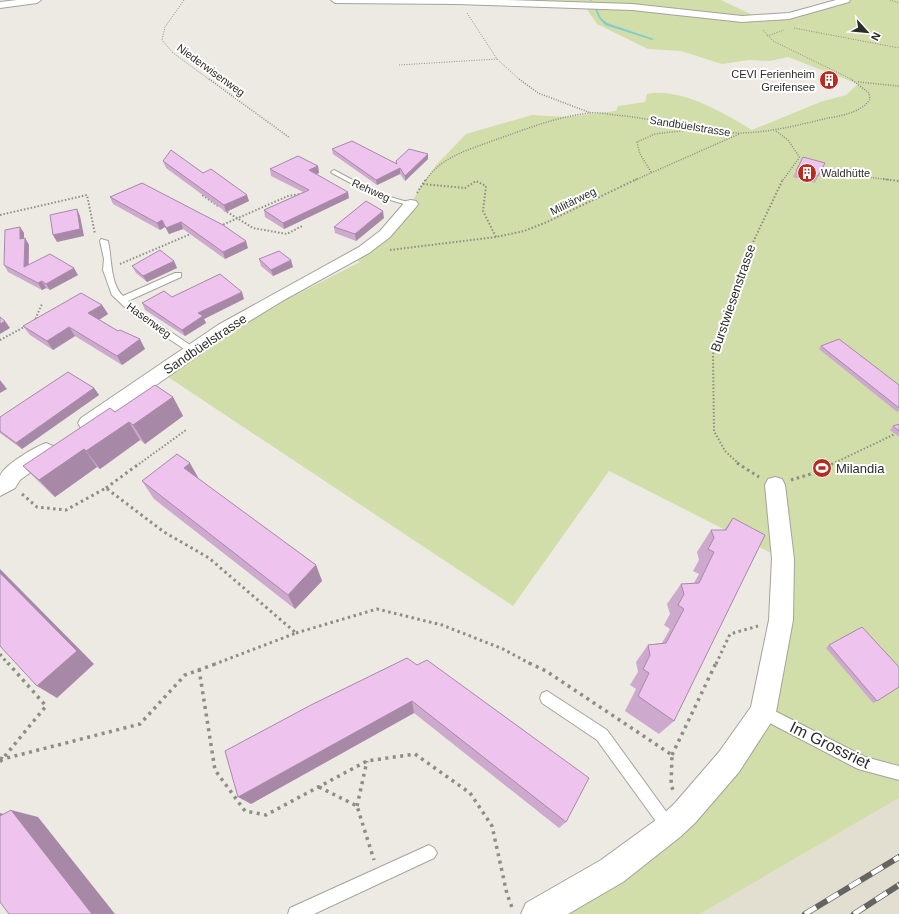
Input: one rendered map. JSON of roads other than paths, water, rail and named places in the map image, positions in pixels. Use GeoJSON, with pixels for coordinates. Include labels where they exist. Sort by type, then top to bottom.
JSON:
{"type":"FeatureCollection","features":[{"type":"Feature","properties":{"kind":"street"},"geometry":{"type":"LineString","coordinates":[[0,5],[37,0]]}},
{"type":"Feature","properties":{"kind":"street"},"geometry":{"type":"LineString","coordinates":[[335,0],[632,7],[720,18],[761,19],[789,16],[846,0]]}},
{"type":"Feature","properties":{"kind":"street","name":"Sandbüelstrasse"},"geometry":{"type":"LineString","coordinates":[[4,484],[13,474],[224,329],[278,297],[364,250],[385,234],[411,204]]}},
{"type":"Feature","properties":{"kind":"street"},"geometry":{"type":"LineString","coordinates":[[538,914],[612,871],[678,820],[729,762],[763,712],[781,620],[783,558],[775,485]]}},
{"type":"Feature","properties":{"kind":"lane","name":"Rehweg"},"geometry":{"type":"LineString","coordinates":[[334,172],[375,194],[411,204]]}},
{"type":"Feature","properties":{"kind":"lane","name":"Hasenweg"},"geometry":{"type":"LineString","coordinates":[[104,241],[108,260],[107,270],[115,293],[134,312],[193,351]]}},
{"type":"Feature","properties":{"kind":"lane"},"geometry":{"type":"LineString","coordinates":[[122,300],[178,275]]}},
{"type":"Feature","properties":{"kind":"lane"},"geometry":{"type":"LineString","coordinates":[[547,698],[602,735],[678,820]]}},
{"type":"Feature","properties":{"kind":"lane","name":"Im Grossriet"},"geometry":{"type":"LineString","coordinates":[[763,712],[863,764],[899,773]]}},
{"type":"Feature","properties":{"kind":"lane"},"geometry":{"type":"LineString","coordinates":[[296,914],[429,853]]}},
{"type":"Feature","properties":{"kind":"waterway"},"geometry":{"type":"LineString","coordinates":[[595,7],[600,18],[606,24],[653,39]]}},
{"type":"Feature","properties":{"kind":"railway"},"geometry":{"type":"LineString","coordinates":[[805,914],[899,857]]}},
{"type":"Feature","properties":{"kind":"railway"},"geometry":{"type":"LineString","coordinates":[[854,914],[899,885]]}},
{"type":"Feature","properties":{"kind":"place","name":"CEVI Ferienheim Greifensee"},"geometry":{"type":"Point","coordinates":[829,80]}},
{"type":"Feature","properties":{"kind":"place","name":"Waldhütte"},"geometry":{"type":"Point","coordinates":[807,173]}},
{"type":"Feature","properties":{"kind":"place","name":"Milandia"},"geometry":{"type":"Point","coordinates":[822,468]}}]}
